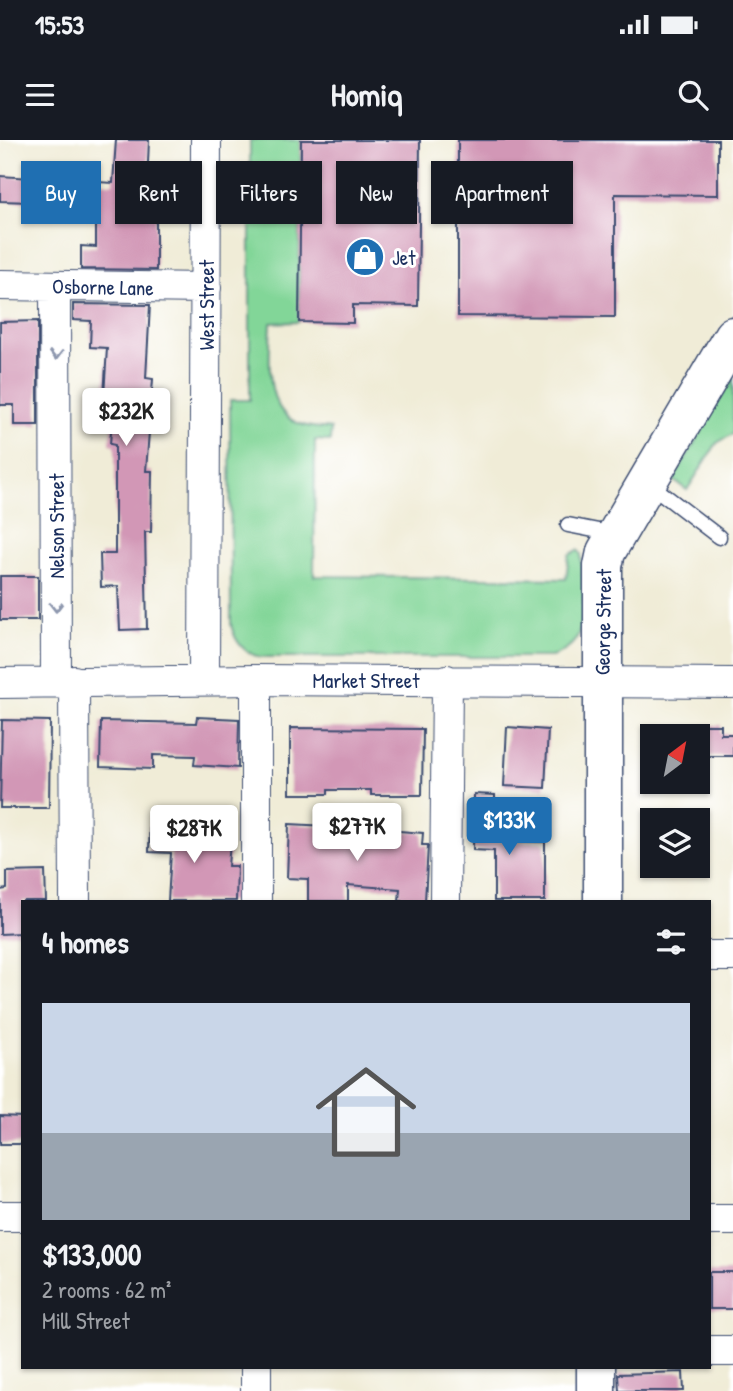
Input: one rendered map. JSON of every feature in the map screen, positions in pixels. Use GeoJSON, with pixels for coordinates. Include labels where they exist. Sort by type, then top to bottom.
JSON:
{"type":"FeatureCollection","features":[{"type":"Feature","properties":{"kind":"main road","name":"George Street"},"geometry":{"type":"LineString","coordinates":[[603,900],[603,566],[606,552],[733,336]]}},
{"type":"Feature","properties":{"kind":"main road"},"geometry":{"type":"LineString","coordinates":[[596,1369],[596,1391]]}},
{"type":"Feature","properties":{"kind":"street","name":"West Street"},"geometry":{"type":"LineString","coordinates":[[204,680],[206,140]]}},
{"type":"Feature","properties":{"kind":"street","name":"Osborne Lane"},"geometry":{"type":"LineString","coordinates":[[0,285],[206,288]]}},
{"type":"Feature","properties":{"kind":"street","name":"Nelson Street"},"geometry":{"type":"LineString","coordinates":[[55,286],[65,681],[75,900]]}},
{"type":"Feature","properties":{"kind":"street","name":"Market Street"},"geometry":{"type":"LineString","coordinates":[[0,683],[204,680],[733,683]]}},
{"type":"Feature","properties":{"kind":"street"},"geometry":{"type":"LineString","coordinates":[[256,680],[256,900]]}},
{"type":"Feature","properties":{"kind":"street"},"geometry":{"type":"LineString","coordinates":[[445,900],[447,680]]}},
{"type":"Feature","properties":{"kind":"street"},"geometry":{"type":"LineString","coordinates":[[711,956],[733,956]]}},
{"type":"Feature","properties":{"kind":"street"},"geometry":{"type":"LineString","coordinates":[[0,1216],[21,1216]]}},
{"type":"Feature","properties":{"kind":"street"},"geometry":{"type":"LineString","coordinates":[[711,1220],[733,1220]]}},
{"type":"Feature","properties":{"kind":"street"},"geometry":{"type":"LineString","coordinates":[[711,1352],[733,1351]]}},
{"type":"Feature","properties":{"kind":"street"},"geometry":{"type":"LineString","coordinates":[[256,1369],[256,1391]]}},
{"type":"Feature","properties":{"kind":"lane"},"geometry":{"type":"LineString","coordinates":[[646,481],[719,537]]}},
{"type":"Feature","properties":{"kind":"lane"},"geometry":{"type":"LineString","coordinates":[[568,525],[615,534]]}},
{"type":"Feature","properties":{"kind":"green space"},"geometry":{"type":"Polygon","coordinates":[[[250,140],[301,140],[301,161],[250,161],[250,140]]]}},
{"type":"Feature","properties":{"kind":"green space"},"geometry":{"type":"Polygon","coordinates":[[[250,224],[300,224],[299,322],[271,323],[270,367],[274,396],[280,409],[290,419],[306,426],[331,429],[330,441],[315,440],[314,576],[566,579],[569,555],[578,550],[581,554],[583,608],[575,641],[552,657],[260,657],[249,653],[237,641],[231,625],[230,400],[250,400],[250,224]]]}},
{"type":"Feature","properties":{"kind":"green space"},"geometry":{"type":"Polygon","coordinates":[[[733,376],[733,434],[717,443],[687,490],[673,480],[733,376]]]}},
{"type":"Feature","properties":{"kind":"building"},"geometry":{"type":"Polygon","coordinates":[[[116,140],[149,140],[148,161],[115,161],[115,224],[156,224],[156,270],[81,269],[81,246],[96,247],[96,224],[101,224],[101,182],[113,183],[116,140]]]}},
{"type":"Feature","properties":{"kind":"building"},"geometry":{"type":"Polygon","coordinates":[[[301,140],[420,140],[418,306],[353,305],[353,323],[299,322],[300,224],[322,224],[322,161],[301,161],[301,140]]]}},
{"type":"Feature","properties":{"kind":"building"},"geometry":{"type":"Polygon","coordinates":[[[458,140],[718,140],[718,195],[615,194],[615,317],[458,316],[458,224],[573,224],[573,161],[458,161],[458,140]]]}},
{"type":"Feature","properties":{"kind":"building"},"geometry":{"type":"Polygon","coordinates":[[[0,176],[21,177],[21,202],[0,201],[0,176]]]}},
{"type":"Feature","properties":{"kind":"building"},"geometry":{"type":"Polygon","coordinates":[[[73,304],[150,305],[146,378],[153,379],[146,471],[152,471],[151,532],[145,532],[147,629],[120,630],[118,586],[101,587],[100,554],[115,554],[115,445],[110,444],[112,419],[101,418],[107,348],[90,347],[91,321],[73,320],[73,304]]]}},
{"type":"Feature","properties":{"kind":"building"},"geometry":{"type":"Polygon","coordinates":[[[38,321],[38,425],[14,425],[14,405],[0,405],[0,322],[38,321]]]}},
{"type":"Feature","properties":{"kind":"building"},"geometry":{"type":"Polygon","coordinates":[[[0,576],[38,576],[38,620],[0,620],[0,576]]]}},
{"type":"Feature","properties":{"kind":"building"},"geometry":{"type":"Polygon","coordinates":[[[197,717],[239,719],[238,768],[194,765],[195,756],[153,755],[153,769],[100,767],[101,721],[196,723],[197,717]]]}},
{"type":"Feature","properties":{"kind":"building"},"geometry":{"type":"Polygon","coordinates":[[[2,720],[50,721],[49,808],[0,808],[2,720]]]}},
{"type":"Feature","properties":{"kind":"building"},"geometry":{"type":"Polygon","coordinates":[[[710,725],[721,725],[721,734],[733,734],[733,756],[710,756],[710,725]]]}},
{"type":"Feature","properties":{"kind":"building"},"geometry":{"type":"Polygon","coordinates":[[[507,727],[548,730],[545,788],[504,786],[507,727]]]}},
{"type":"Feature","properties":{"kind":"building"},"geometry":{"type":"Polygon","coordinates":[[[290,728],[423,729],[422,795],[371,795],[371,790],[328,790],[328,794],[290,794],[290,728]]]}},
{"type":"Feature","properties":{"kind":"building"},"geometry":{"type":"Polygon","coordinates":[[[474,794],[495,795],[495,841],[545,842],[545,900],[494,900],[494,851],[473,850],[474,794]]]}},
{"type":"Feature","properties":{"kind":"building"},"geometry":{"type":"Polygon","coordinates":[[[150,815],[175,816],[174,838],[230,842],[228,866],[237,866],[236,900],[168,900],[171,853],[149,852],[150,815]]]}},
{"type":"Feature","properties":{"kind":"building"},"geometry":{"type":"Polygon","coordinates":[[[289,824],[327,826],[327,837],[374,838],[375,829],[423,833],[422,845],[428,845],[425,900],[399,900],[400,889],[348,885],[348,900],[308,900],[308,879],[287,878],[289,824]]]}},
{"type":"Feature","properties":{"kind":"building"},"geometry":{"type":"Polygon","coordinates":[[[45,871],[46,900],[21,900],[21,933],[0,934],[0,890],[7,889],[7,872],[45,871]]]}},
{"type":"Feature","properties":{"kind":"building"},"geometry":{"type":"Polygon","coordinates":[[[0,1116],[21,1117],[21,1144],[0,1144],[0,1116]]]}},
{"type":"Feature","properties":{"kind":"building"},"geometry":{"type":"Polygon","coordinates":[[[711,1272],[733,1272],[733,1309],[711,1309],[711,1272]]]}},
{"type":"Feature","properties":{"kind":"building"},"geometry":{"type":"Polygon","coordinates":[[[683,1372],[684,1391],[619,1391],[618,1374],[683,1372]]]}},
{"type":"Feature","properties":{"kind":"place","name":"Jet"},"geometry":{"type":"Point","coordinates":[365,257]}}]}
